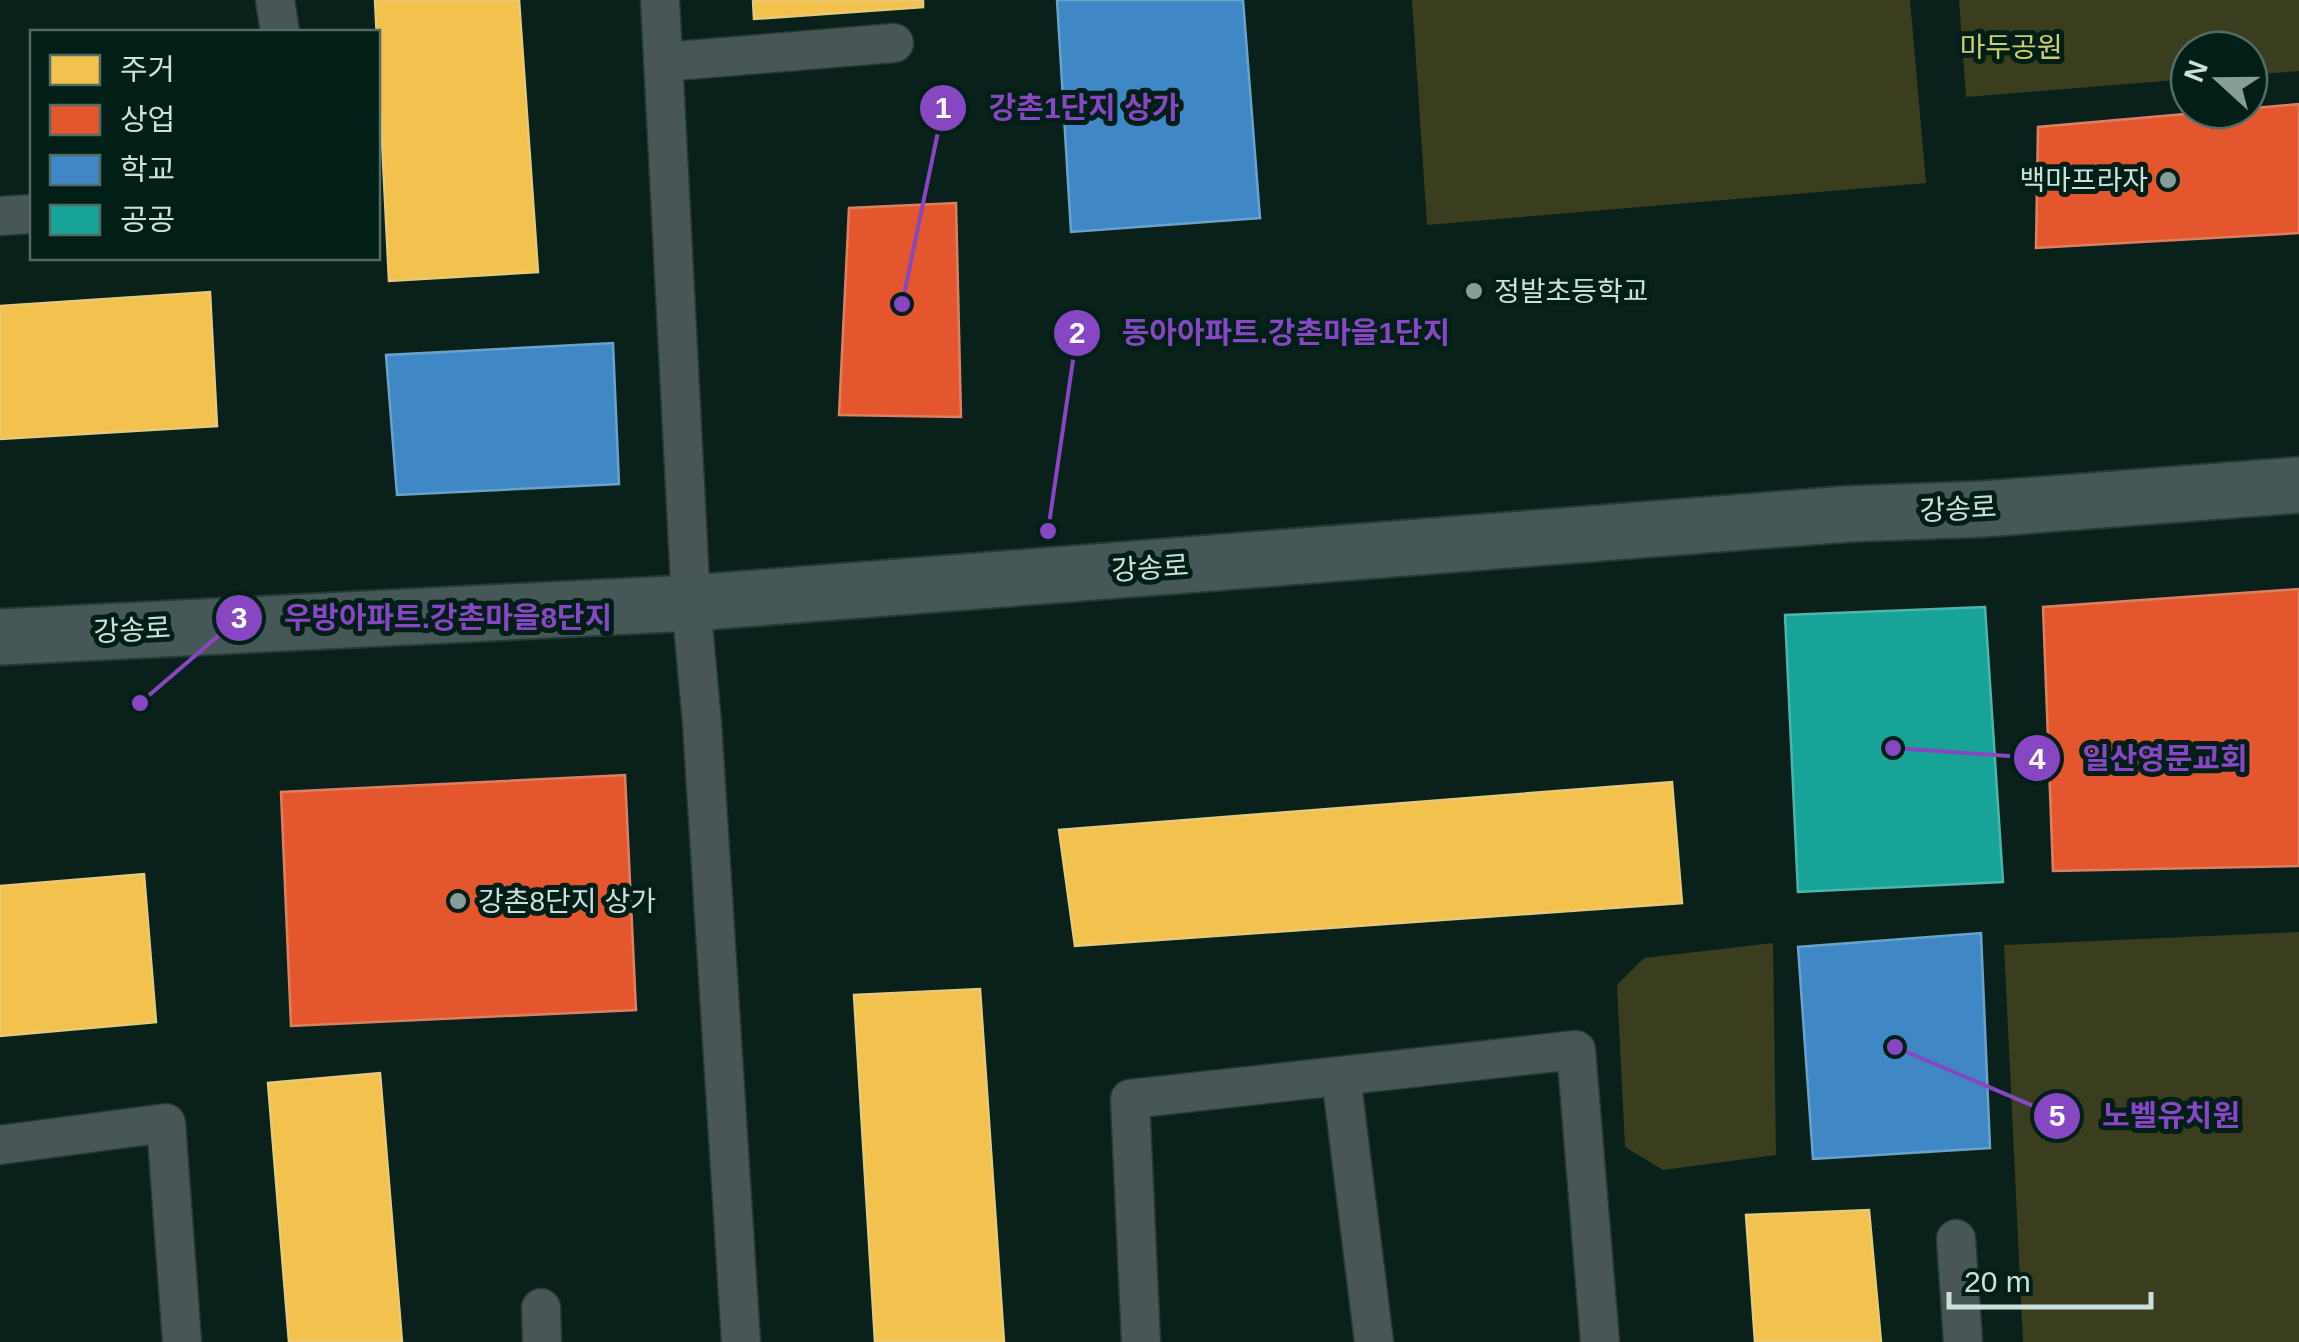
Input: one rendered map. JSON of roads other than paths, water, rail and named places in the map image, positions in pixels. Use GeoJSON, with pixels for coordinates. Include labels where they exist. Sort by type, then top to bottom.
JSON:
{"type":"FeatureCollection","features":[{"type":"Feature","properties":{"kind":"main road","name":"강송로"},"geometry":{"type":"LineString","coordinates":[[0,637],[692,603],[1848,514],[2299,485]]}},
{"type":"Feature","properties":{"kind":"lane"},"geometry":{"type":"LineString","coordinates":[[275,0],[280,30]]}},
{"type":"Feature","properties":{"kind":"lane"},"geometry":{"type":"LineString","coordinates":[[660,0],[692,603],[741,1342]]}},
{"type":"Feature","properties":{"kind":"lane"},"geometry":{"type":"LineString","coordinates":[[663,62],[894,43]]}},
{"type":"Feature","properties":{"kind":"lane"},"geometry":{"type":"LineString","coordinates":[[0,216],[30,214]]}},
{"type":"Feature","properties":{"kind":"lane"},"geometry":{"type":"LineString","coordinates":[[1141,1342],[1130,1099],[1576,1050],[1600,1342]]}},
{"type":"Feature","properties":{"kind":"lane"},"geometry":{"type":"LineString","coordinates":[[1340,1076],[1374,1342]]}},
{"type":"Feature","properties":{"kind":"lane"},"geometry":{"type":"LineString","coordinates":[[0,1145],[166,1123],[182,1342]]}},
{"type":"Feature","properties":{"kind":"lane"},"geometry":{"type":"LineString","coordinates":[[1956,1238],[1962,1342]]}},
{"type":"Feature","properties":{"kind":"place","name":"백마프라자"},"geometry":{"type":"Point","coordinates":[2168,180]}},
{"type":"Feature","properties":{"kind":"place","name":"정발초등학교"},"geometry":{"type":"Point","coordinates":[1474,291]}},
{"type":"Feature","properties":{"kind":"place","name":"강촌1단지 상가"},"geometry":{"type":"Point","coordinates":[902,304]}},
{"type":"Feature","properties":{"kind":"place","name":"동아아파트.강촌마을1단지"},"geometry":{"type":"Point","coordinates":[1048,531]}},
{"type":"Feature","properties":{"kind":"place","name":"우방아파트.강촌마을8단지"},"geometry":{"type":"Point","coordinates":[140,703]}},
{"type":"Feature","properties":{"kind":"place","name":"일산영문교회"},"geometry":{"type":"Point","coordinates":[1893,748]}},
{"type":"Feature","properties":{"kind":"place","name":"강촌8단지 상가"},"geometry":{"type":"Point","coordinates":[458,901]}},
{"type":"Feature","properties":{"kind":"place","name":"노벨유치원"},"geometry":{"type":"Point","coordinates":[1895,1047]}},
{"type":"Feature","properties":{"kind":"park label","name":"마두공원"},"geometry":{"type":"Point","coordinates":[2011,47]}}]}
